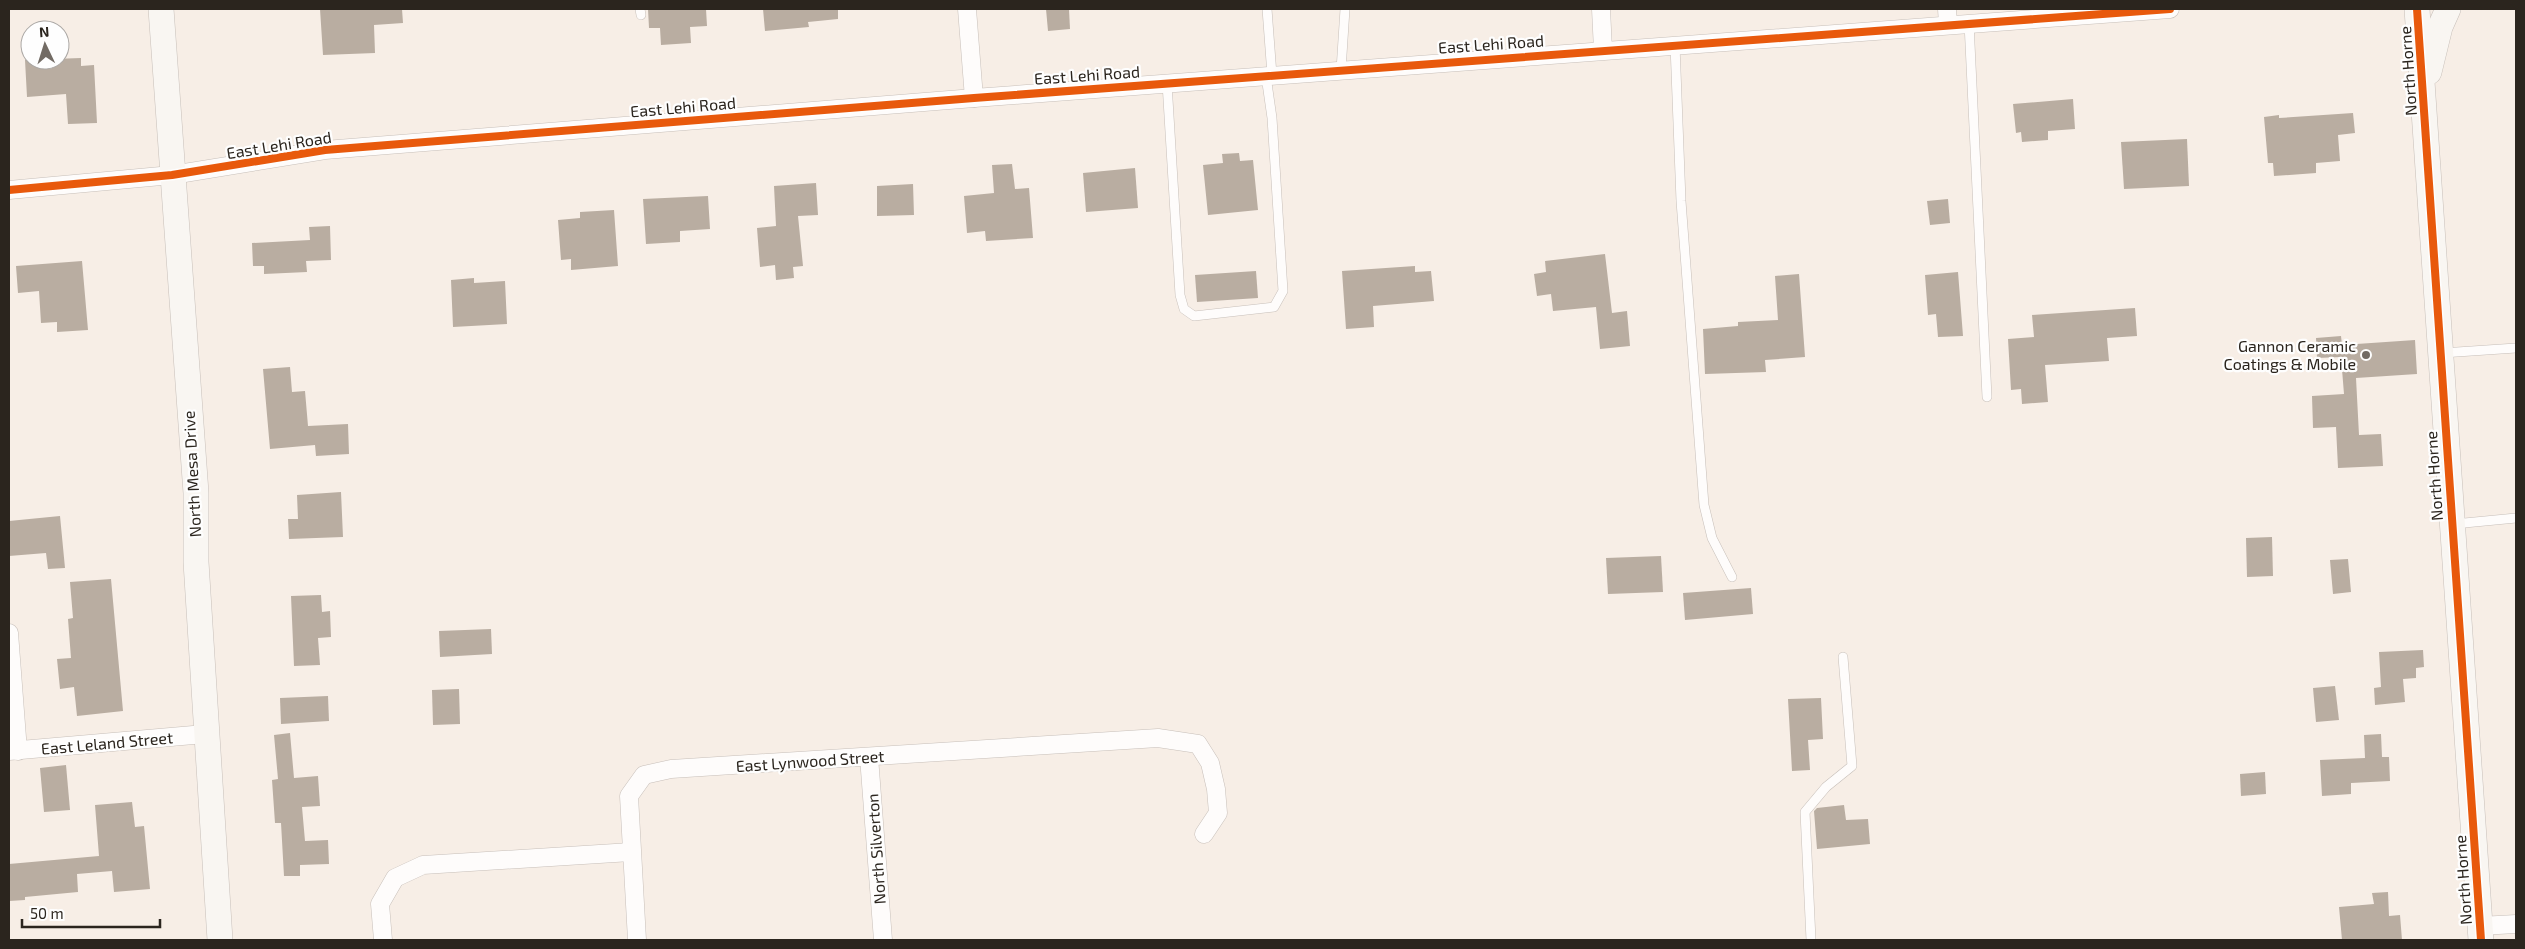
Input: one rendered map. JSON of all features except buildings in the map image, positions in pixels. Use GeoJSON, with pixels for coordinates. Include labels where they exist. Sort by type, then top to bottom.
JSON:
{"type":"FeatureCollection","features":[{"type":"Feature","properties":{"kind":"street","name":"North Mesa Drive"},"geometry":{"type":"LineString","coordinates":[[161,9],[196,493],[196,562],[205,734],[220,940]]}},
{"type":"Feature","properties":{"kind":"street"},"geometry":{"type":"LineString","coordinates":[[967,9],[974,98]]}},
{"type":"Feature","properties":{"kind":"street"},"geometry":{"type":"LineString","coordinates":[[1601,9],[1603,50]]}},
{"type":"Feature","properties":{"kind":"street","name":"East Lehi Road"},"geometry":{"type":"LineString","coordinates":[[9,190],[172,176],[325,150],[1603,50],[1947,17],[1969,24],[2160,9]]}},
{"type":"Feature","properties":{"kind":"street","name":"North Horne"},"geometry":{"type":"LineString","coordinates":[[2417,9],[2480,933]]}},
{"type":"Feature","properties":{"kind":"street"},"geometry":{"type":"LineString","coordinates":[[2426,132],[2429,75],[2440,27],[2448,9]]}},
{"type":"Feature","properties":{"kind":"street"},"geometry":{"type":"LineString","coordinates":[[9,633],[13,751]]}},
{"type":"Feature","properties":{"kind":"street","name":"East Leland Street"},"geometry":{"type":"LineString","coordinates":[[13,751],[205,734]]}},
{"type":"Feature","properties":{"kind":"street","name":"East Lynwood Street"},"geometry":{"type":"LineString","coordinates":[[637,940],[628,796],[644,775],[671,769],[1158,738],[1198,744],[1210,763],[1216,789],[1218,813],[1204,834]]}},
{"type":"Feature","properties":{"kind":"street","name":"North Silverton"},"geometry":{"type":"LineString","coordinates":[[869,757],[883,940]]}},
{"type":"Feature","properties":{"kind":"street"},"geometry":{"type":"LineString","coordinates":[[383,940],[380,904],[396,878],[423,865],[631,852]]}},
{"type":"Feature","properties":{"kind":"street"},"geometry":{"type":"LineString","coordinates":[[2480,933],[2516,924]]}},
{"type":"Feature","properties":{"kind":"lane"},"geometry":{"type":"LineString","coordinates":[[1167,83],[1180,295],[1184,309],[1194,316],[1274,307],[1282,291],[1269,76],[1267,9]]}},
{"type":"Feature","properties":{"kind":"lane"},"geometry":{"type":"LineString","coordinates":[[1342,70],[1345,9]]}},
{"type":"Feature","properties":{"kind":"lane"},"geometry":{"type":"LineString","coordinates":[[1969,24],[1987,397]]}},
{"type":"Feature","properties":{"kind":"lane"},"geometry":{"type":"LineString","coordinates":[[1675,44],[1681,201],[1704,505],[1712,538],[1732,576]]}},
{"type":"Feature","properties":{"kind":"lane"},"geometry":{"type":"LineString","coordinates":[[2439,353],[2516,348]]}},
{"type":"Feature","properties":{"kind":"lane"},"geometry":{"type":"LineString","coordinates":[[2451,524],[2516,518]]}},
{"type":"Feature","properties":{"kind":"lane"},"geometry":{"type":"LineString","coordinates":[[1811,940],[1805,812],[1826,787],[1852,766],[1843,657]]}},
{"type":"Feature","properties":{"kind":"cycle path"},"geometry":{"type":"LineString","coordinates":[[9,190],[172,175],[325,150],[974,98],[2170,9]]}},
{"type":"Feature","properties":{"kind":"cycle path"},"geometry":{"type":"LineString","coordinates":[[2417,9],[2481,940]]}},
{"type":"Feature","properties":{"kind":"place","name":"Gannon Ceramic Coatings & Mobile"},"geometry":{"type":"Point","coordinates":[2366,355]}}]}
